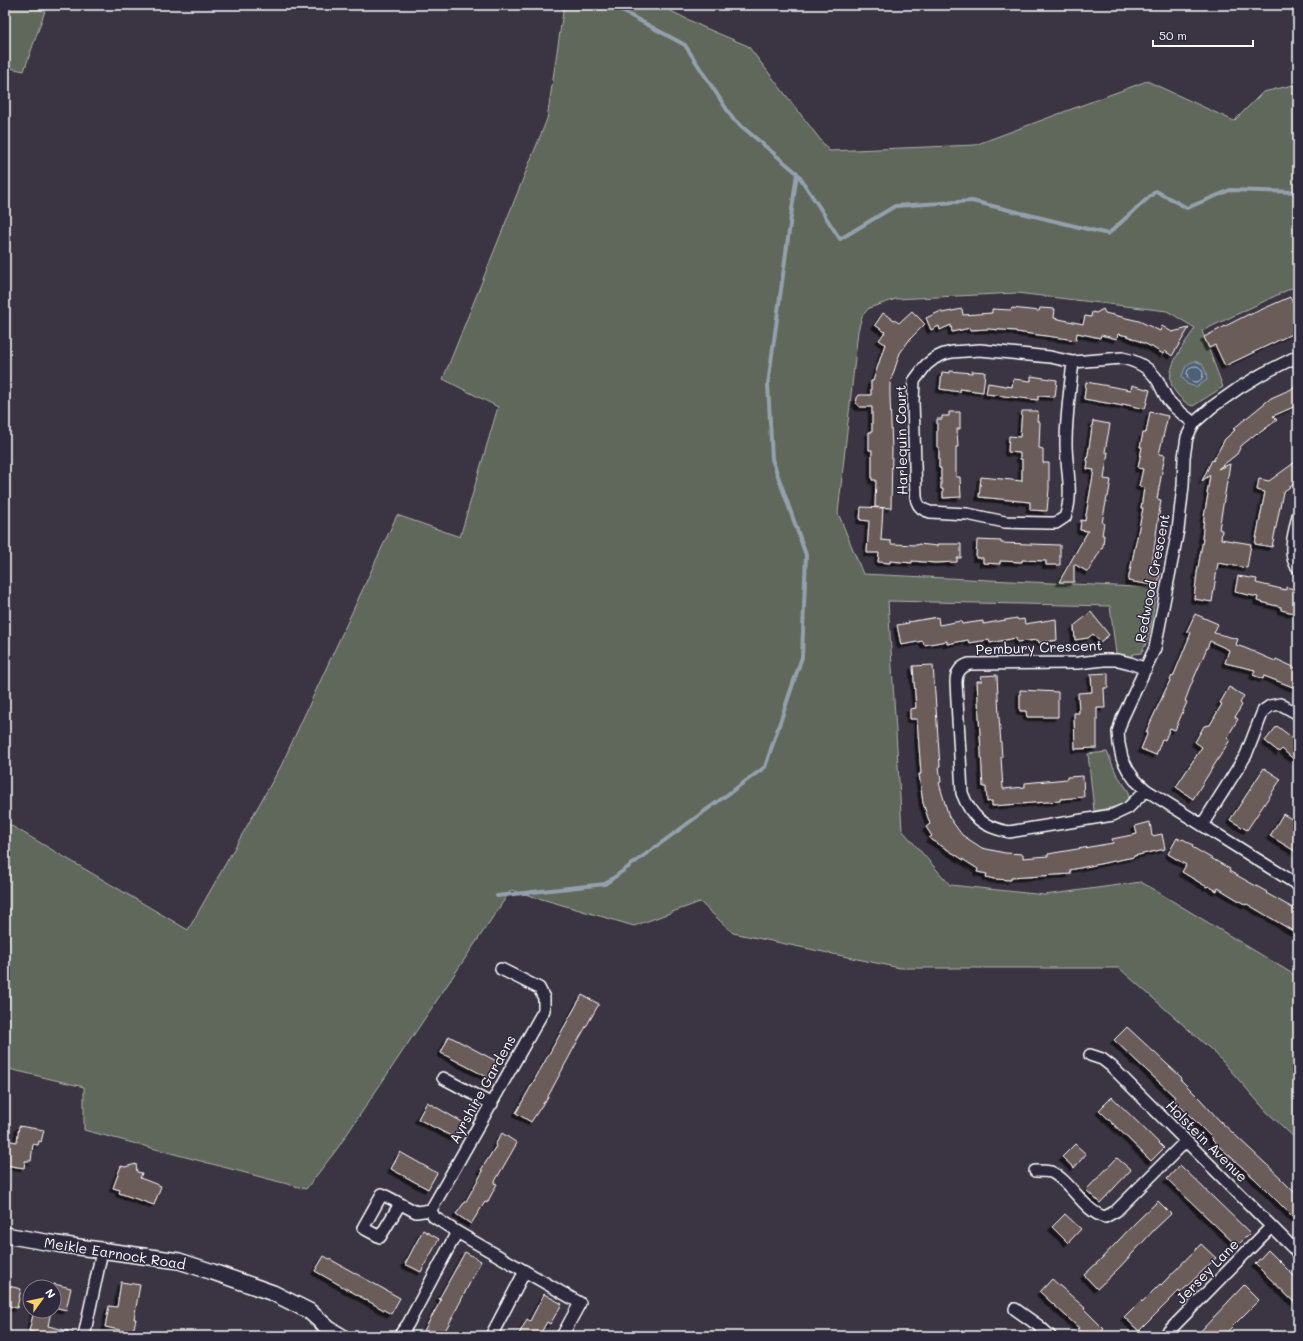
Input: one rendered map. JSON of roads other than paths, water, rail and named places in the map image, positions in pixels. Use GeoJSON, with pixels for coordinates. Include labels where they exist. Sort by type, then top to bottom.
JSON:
{"type":"FeatureCollection","features":[{"type":"Feature","properties":{"kind":"street","name":"Harlequin Court"},"geometry":{"type":"LineString","coordinates":[[1073,362],[1066,419],[1066,446],[1069,478],[1069,506],[1066,517],[1056,523],[1004,522],[967,514],[930,512],[920,507],[917,503],[916,497],[914,380],[926,365],[944,354],[963,350],[1050,357],[1073,362],[1122,358],[1138,362],[1157,379],[1169,401],[1194,423]]}},
{"type":"Feature","properties":{"kind":"street","name":"Redwood Crescent"},"geometry":{"type":"LineString","coordinates":[[1298,356],[1262,374],[1212,407],[1194,423],[1187,437],[1178,530],[1156,648],[1122,719],[1118,732],[1122,758],[1128,770],[1146,790],[1298,886]]}},
{"type":"Feature","properties":{"kind":"street"},"geometry":{"type":"LineString","coordinates":[[1298,515],[1291,553],[1292,560],[1298,568]]}},
{"type":"Feature","properties":{"kind":"street","name":"Pembury Crescent"},"geometry":{"type":"LineString","coordinates":[[1146,669],[1130,662],[1118,660],[1078,663],[969,664],[960,670],[956,678],[956,682],[962,793],[967,806],[982,823],[995,829],[1009,832],[1113,815],[1128,808],[1146,790]]}},
{"type":"Feature","properties":{"kind":"street"},"geometry":{"type":"LineString","coordinates":[[1202,825],[1246,755],[1263,711],[1270,706],[1280,704],[1298,714]]}},
{"type":"Feature","properties":{"kind":"street","name":"Ayrshire Gardens"},"geometry":{"type":"LineString","coordinates":[[431,1210],[544,1010],[544,998],[539,988],[501,969]]}},
{"type":"Feature","properties":{"kind":"street","name":"Holstein Avenue"},"geometry":{"type":"LineString","coordinates":[[1090,1056],[1102,1059],[1111,1066],[1298,1253]]}},
{"type":"Feature","properties":{"kind":"street"},"geometry":{"type":"LineString","coordinates":[[442,1078],[492,1104]]}},
{"type":"Feature","properties":{"kind":"street"},"geometry":{"type":"LineString","coordinates":[[1035,1171],[1051,1172],[1093,1211],[1105,1217],[1116,1211],[1186,1142]]}},
{"type":"Feature","properties":{"kind":"street"},"geometry":{"type":"LineString","coordinates":[[400,1204],[416,1212],[431,1210],[434,1217],[457,1232],[580,1303],[562,1336]]}},
{"type":"Feature","properties":{"kind":"street","name":"Jersey Lane"},"geometry":{"type":"LineString","coordinates":[[1164,1336],[1271,1227]]}},
{"type":"Feature","properties":{"kind":"street"},"geometry":{"type":"LineString","coordinates":[[399,1336],[408,1324],[457,1232]]}},
{"type":"Feature","properties":{"kind":"street","name":"Meikle Earnock Road"},"geometry":{"type":"LineString","coordinates":[[5,1235],[102,1251],[179,1261],[272,1293],[309,1311],[335,1334]]}},
{"type":"Feature","properties":{"kind":"street"},"geometry":{"type":"LineString","coordinates":[[84,1336],[102,1251]]}},
{"type":"Feature","properties":{"kind":"street"},"geometry":{"type":"LineString","coordinates":[[491,1336],[525,1271]]}},
{"type":"Feature","properties":{"kind":"street"},"geometry":{"type":"LineString","coordinates":[[1015,1309],[1050,1336]]}},
{"type":"Feature","properties":{"kind":"street"},"geometry":{"type":"LineString","coordinates":[[407,1336],[408,1324]]}},
{"type":"Feature","properties":{"kind":"water"},"geometry":{"type":"Polygon","coordinates":[[[1195,361],[1202,364],[1206,372],[1207,380],[1196,387],[1187,384],[1182,377],[1189,363],[1195,361]]]}},
{"type":"Feature","properties":{"kind":"waterway"},"geometry":{"type":"LineString","coordinates":[[611,5],[685,45],[733,119],[797,173]]}},
{"type":"Feature","properties":{"kind":"waterway"},"geometry":{"type":"LineString","coordinates":[[497,896],[605,884],[765,767],[802,657],[806,555],[772,459],[768,384],[797,173],[840,239],[895,206],[972,201],[1108,234],[1156,191],[1187,208],[1230,190],[1298,192]]}}]}
